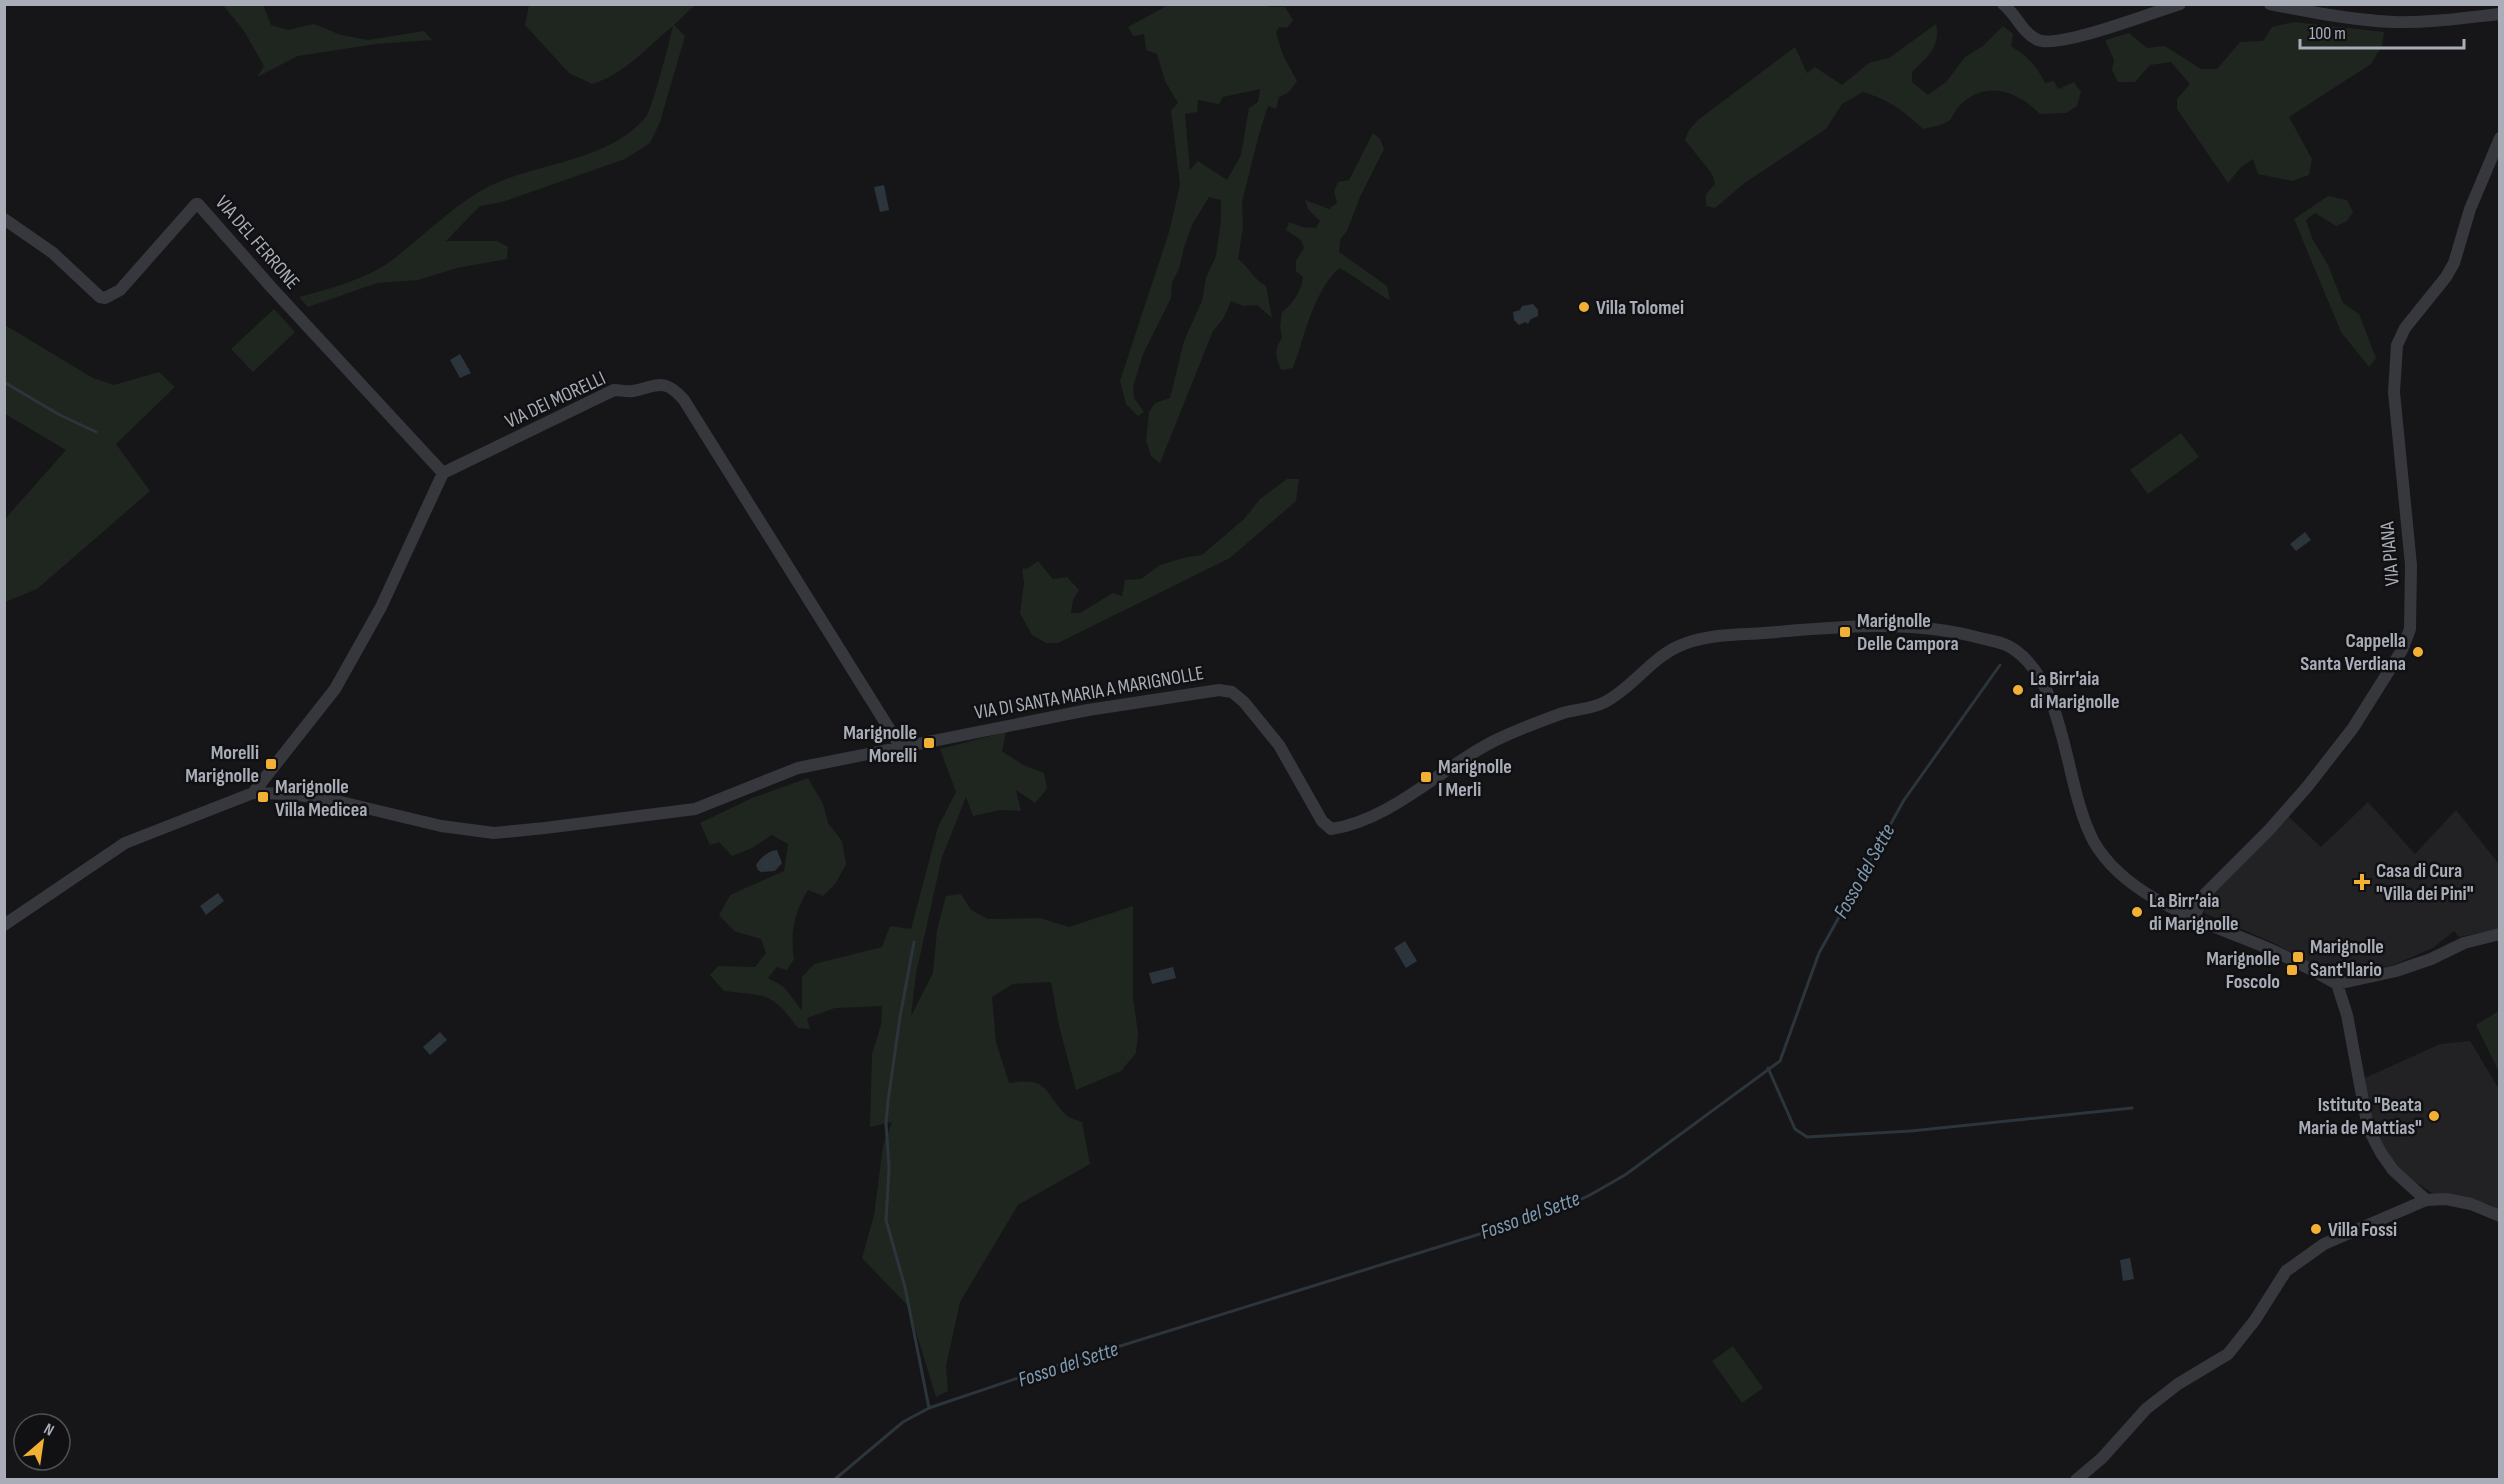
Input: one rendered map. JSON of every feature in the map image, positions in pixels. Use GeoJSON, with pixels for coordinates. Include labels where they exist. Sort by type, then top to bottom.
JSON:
{"type":"FeatureCollection","features":[{"type":"Feature","properties":{"kind":"street"},"geometry":{"type":"LineString","coordinates":[[2003,4],[2027,34],[2041,42],[2095,32],[2180,4]]}},
{"type":"Feature","properties":{"kind":"street"},"geometry":{"type":"LineString","coordinates":[[2270,4],[2352,18],[2393,22],[2447,20],[2499,14]]}},
{"type":"Feature","properties":{"kind":"street","name":"VIA PIANA"},"geometry":{"type":"LineString","coordinates":[[2193,919],[2205,894],[2270,830],[2353,728],[2402,650],[2410,629],[2411,565],[2394,392],[2397,345],[2405,328],[2446,277],[2454,263],[2470,209],[2499,138]]}},
{"type":"Feature","properties":{"kind":"street","name":"VIA DEL FERRONE"},"geometry":{"type":"LineString","coordinates":[[4,219],[53,254],[100,297],[105,298],[120,290],[198,204],[271,287],[443,473]]}},
{"type":"Feature","properties":{"kind":"street","name":"VIA DEI MORELLI"},"geometry":{"type":"LineString","coordinates":[[443,473],[614,390],[632,391],[656,385],[671,387],[684,400],[720,455],[900,746]]}},
{"type":"Feature","properties":{"kind":"street"},"geometry":{"type":"LineString","coordinates":[[253,793],[335,689],[381,607],[443,473]]}},
{"type":"Feature","properties":{"kind":"street","name":"VIA DI SANTA MARIA A MARIGNOLLE"},"geometry":{"type":"LineString","coordinates":[[4,925],[125,843],[253,793],[293,794],[341,802],[441,826],[494,832],[695,809],[798,768],[1088,710],[1219,690],[1232,692],[1244,702],[1279,745],[1322,821],[1331,829],[1347,826],[1375,813],[1485,745],[1564,713],[1601,704],[1615,696],[1653,663],[1683,644],[1713,638],[1853,626],[1925,627],[2007,645],[2023,657],[2041,679],[2051,704],[2084,818],[2095,843],[2124,878],[2159,901],[2193,919],[2284,956],[2337,984]]}},
{"type":"Feature","properties":{"kind":"street"},"geometry":{"type":"LineString","coordinates":[[2426,1200],[2393,1170],[2368,1128],[2347,1015],[2337,984],[2396,971],[2431,959],[2464,943],[2499,934]]}},
{"type":"Feature","properties":{"kind":"street"},"geometry":{"type":"LineString","coordinates":[[2076,1479],[2102,1458],[2154,1402],[2228,1354],[2254,1320],[2280,1278],[2297,1261],[2324,1244],[2426,1200],[2446,1199],[2471,1203],[2499,1216]]}},
{"type":"Feature","properties":{"kind":"shaded area"},"geometry":{"type":"Polygon","coordinates":[[[1269,4],[1269,7],[1285,7],[1293,20],[1287,28],[1279,27],[1276,33],[1283,55],[1297,81],[1288,93],[1279,97],[1276,109],[1268,106],[1242,202],[1243,227],[1238,259],[1266,286],[1272,318],[1257,305],[1243,306],[1231,301],[1223,319],[1213,331],[1160,463],[1151,456],[1146,440],[1149,412],[1155,403],[1170,398],[1184,341],[1202,301],[1206,278],[1216,256],[1221,220],[1221,200],[1209,197],[1192,225],[1179,269],[1172,282],[1171,298],[1143,354],[1133,387],[1134,398],[1144,412],[1138,416],[1126,404],[1120,381],[1169,232],[1180,185],[1171,110],[1178,103],[1165,81],[1157,54],[1146,50],[1144,34],[1133,36],[1128,27],[1168,5],[1269,4]],[[1260,89],[1223,97],[1219,104],[1198,100],[1197,112],[1185,114],[1190,170],[1198,161],[1227,180],[1241,155],[1249,108],[1258,102],[1260,89]]]}},
{"type":"Feature","properties":{"kind":"shaded area"},"geometry":{"type":"Polygon","coordinates":[[[223,5],[263,5],[271,25],[288,30],[314,24],[341,35],[368,40],[424,31],[432,40],[376,44],[298,56],[257,77],[264,66],[244,31],[223,5]]]}},
{"type":"Feature","properties":{"kind":"shaded area"},"geometry":{"type":"Polygon","coordinates":[[[529,5],[695,5],[674,25],[685,36],[660,122],[650,143],[625,159],[502,202],[480,206],[446,241],[497,241],[508,247],[507,259],[457,268],[418,280],[377,283],[308,307],[299,297],[345,283],[379,269],[480,191],[513,177],[594,152],[631,132],[646,117],[673,26],[625,67],[592,84],[569,73],[525,25],[529,5]]]}},
{"type":"Feature","properties":{"kind":"shaded area"},"geometry":{"type":"Polygon","coordinates":[[[2294,22],[2384,32],[2382,46],[2371,64],[2289,117],[2312,159],[2309,175],[2292,181],[2258,174],[2253,159],[2241,167],[2228,183],[2177,109],[2177,99],[2190,84],[2171,62],[2150,65],[2135,82],[2118,82],[2112,70],[2114,60],[2105,40],[2129,33],[2147,48],[2165,46],[2201,69],[2217,69],[2240,42],[2263,41],[2272,27],[2294,22]]]}},
{"type":"Feature","properties":{"kind":"shaded area"},"geometry":{"type":"Polygon","coordinates":[[[1936,24],[1936,39],[1932,51],[1912,72],[1912,82],[1928,95],[1946,82],[1965,57],[1983,46],[2003,26],[2013,34],[2011,46],[2031,62],[2045,83],[2054,81],[2058,89],[2074,82],[2081,92],[2077,106],[2066,113],[2040,114],[2012,94],[2002,91],[1981,92],[1959,106],[1947,122],[1923,129],[1896,107],[1863,92],[1842,104],[1826,129],[1746,182],[1715,208],[1706,206],[1706,194],[1715,184],[1712,174],[1685,140],[1689,130],[1698,120],[1795,47],[1807,73],[1815,67],[1842,85],[1869,63],[1889,58],[1936,24]]]}},
{"type":"Feature","properties":{"kind":"shaded area"},"geometry":{"type":"Polygon","coordinates":[[[1373,133],[1380,139],[1384,149],[1360,197],[1347,231],[1340,240],[1339,252],[1387,286],[1390,300],[1339,268],[1330,278],[1316,302],[1293,368],[1281,370],[1276,353],[1282,338],[1280,326],[1282,312],[1296,297],[1303,277],[1296,271],[1296,261],[1304,248],[1301,240],[1286,230],[1289,222],[1302,227],[1316,228],[1320,221],[1308,209],[1305,200],[1329,209],[1337,203],[1334,191],[1338,182],[1349,180],[1373,133]]]}},
{"type":"Feature","properties":{"kind":"shaded area"},"geometry":{"type":"Polygon","coordinates":[[[884,185],[889,210],[880,212],[874,187],[884,185]]]}},
{"type":"Feature","properties":{"kind":"shaded area"},"geometry":{"type":"Polygon","coordinates":[[[2328,196],[2347,200],[2353,212],[2347,221],[2336,226],[2315,213],[2306,220],[2312,238],[2328,265],[2343,303],[2359,314],[2376,358],[2369,367],[2341,332],[2294,219],[2328,196]]]}},
{"type":"Feature","properties":{"kind":"shaded area"},"geometry":{"type":"Polygon","coordinates":[[[1533,304],[1538,310],[1538,316],[1531,319],[1528,324],[1525,322],[1519,325],[1514,320],[1513,312],[1520,310],[1522,306],[1533,304]]]}},
{"type":"Feature","properties":{"kind":"shaded area"},"geometry":{"type":"Polygon","coordinates":[[[274,309],[295,332],[253,372],[231,349],[274,309]]]}},
{"type":"Feature","properties":{"kind":"shaded area"},"geometry":{"type":"Polygon","coordinates":[[[5,325],[93,378],[114,385],[159,372],[175,387],[116,444],[150,491],[37,589],[5,602],[5,519],[66,450],[5,414],[5,325]]]}},
{"type":"Feature","properties":{"kind":"shaded area"},"geometry":{"type":"Polygon","coordinates":[[[460,354],[471,373],[460,378],[450,360],[460,354]]]}},
{"type":"Feature","properties":{"kind":"shaded area"},"geometry":{"type":"Polygon","coordinates":[[[2181,433],[2199,457],[2148,494],[2130,470],[2181,433]]]}},
{"type":"Feature","properties":{"kind":"shaded area"},"geometry":{"type":"Polygon","coordinates":[[[1287,479],[1299,479],[1296,501],[1230,558],[1058,643],[1046,643],[1032,635],[1020,613],[1024,583],[1022,569],[1038,561],[1053,579],[1067,577],[1079,590],[1073,600],[1071,613],[1080,613],[1113,593],[1122,596],[1125,580],[1141,579],[1160,565],[1202,555],[1244,519],[1260,499],[1287,479]]]}},
{"type":"Feature","properties":{"kind":"shaded area"},"geometry":{"type":"Polygon","coordinates":[[[2305,532],[2311,540],[2296,551],[2290,544],[2305,532]]]}},
{"type":"Feature","properties":{"kind":"shaded area"},"geometry":{"type":"Polygon","coordinates":[[[1006,732],[1002,751],[1023,765],[1044,773],[1047,789],[1035,803],[1016,790],[1021,811],[1000,810],[973,816],[966,797],[942,857],[916,974],[911,1016],[933,973],[937,930],[946,896],[961,894],[971,910],[988,919],[1040,918],[1069,927],[1133,906],[1133,998],[1138,1033],[1136,1053],[1121,1071],[1076,1090],[1059,1026],[1051,982],[1013,984],[992,997],[996,1042],[1009,1083],[1038,1084],[1065,1114],[1082,1122],[1090,1164],[1018,1205],[960,1302],[946,1366],[948,1391],[936,1397],[908,1306],[862,1258],[874,1215],[883,1146],[892,1122],[870,1127],[872,1054],[881,1025],[882,1006],[835,1008],[807,1018],[810,1029],[798,1028],[774,1001],[759,995],[724,991],[710,975],[718,966],[755,967],[766,953],[761,939],[734,931],[719,915],[730,895],[784,871],[788,844],[772,835],[752,848],[732,856],[719,842],[710,845],[700,823],[752,798],[808,778],[823,804],[828,823],[842,841],[846,864],[836,883],[823,896],[808,890],[799,906],[794,923],[794,959],[787,970],[777,967],[768,978],[784,987],[802,1011],[802,977],[814,964],[882,947],[890,926],[911,929],[938,827],[956,792],[940,749],[1006,732]]]}},
{"type":"Feature","properties":{"kind":"shaded area","name":"Casa di Cura \"Villa dei Pini\""},"geometry":{"type":"Polygon","coordinates":[[[2368,802],[2415,854],[2456,810],[2499,864],[2499,929],[2459,937],[2454,931],[2433,948],[2393,965],[2334,977],[2274,943],[2204,913],[2207,900],[2286,814],[2321,847],[2368,802]]]}},
{"type":"Feature","properties":{"kind":"shaded area"},"geometry":{"type":"Polygon","coordinates":[[[777,850],[782,863],[775,871],[761,872],[758,870],[756,865],[760,859],[777,850]]]}},
{"type":"Feature","properties":{"kind":"shaded area"},"geometry":{"type":"Polygon","coordinates":[[[218,893],[224,901],[206,915],[200,906],[218,893]]]}},
{"type":"Feature","properties":{"kind":"shaded area"},"geometry":{"type":"Polygon","coordinates":[[[1405,941],[1417,961],[1406,968],[1394,948],[1405,941]]]}},
{"type":"Feature","properties":{"kind":"shaded area"},"geometry":{"type":"Polygon","coordinates":[[[1173,967],[1176,978],[1152,984],[1149,973],[1173,967]]]}},
{"type":"Feature","properties":{"kind":"shaded area"},"geometry":{"type":"Polygon","coordinates":[[[2499,1011],[2499,1072],[2476,1025],[2499,1011]]]}},
{"type":"Feature","properties":{"kind":"shaded area"},"geometry":{"type":"Polygon","coordinates":[[[440,1032],[447,1040],[430,1055],[423,1047],[440,1032]]]}},
{"type":"Feature","properties":{"kind":"shaded area","name":"Istituto \"Beata Maria de Mattias\""},"geometry":{"type":"Polygon","coordinates":[[[2470,1041],[2499,1089],[2499,1212],[2489,1204],[2438,1197],[2398,1170],[2381,1147],[2366,1104],[2365,1078],[2440,1044],[2470,1041]]]}},
{"type":"Feature","properties":{"kind":"shaded area"},"geometry":{"type":"Polygon","coordinates":[[[2130,1258],[2134,1279],[2123,1281],[2120,1260],[2130,1258]]]}},
{"type":"Feature","properties":{"kind":"shaded area"},"geometry":{"type":"Polygon","coordinates":[[[1733,1346],[1763,1388],[1742,1403],[1712,1361],[1733,1346]]]}},
{"type":"Feature","properties":{"kind":"waterway"},"geometry":{"type":"LineString","coordinates":[[4,382],[58,414],[96,432]]}},
{"type":"Feature","properties":{"kind":"waterway","name":"Fosso del Sette"},"geometry":{"type":"LineString","coordinates":[[834,1480],[903,1422],[929,1408],[1024,1376],[1560,1209],[1625,1175],[1780,1061],[1819,953],[1904,800],[2000,665]]}},
{"type":"Feature","properties":{"kind":"waterway"},"geometry":{"type":"LineString","coordinates":[[914,942],[888,1101],[886,1123],[889,1168],[886,1220],[905,1287],[929,1408]]}},
{"type":"Feature","properties":{"kind":"waterway"},"geometry":{"type":"LineString","coordinates":[[1768,1068],[1795,1129],[1807,1137],[1911,1131],[2132,1108]]}},
{"type":"Feature","properties":{"kind":"place","name":"Villa Tolomei"},"geometry":{"type":"Point","coordinates":[1584,307]}},
{"type":"Feature","properties":{"kind":"place","name":"Marignolle Delle Campora"},"geometry":{"type":"Point","coordinates":[1845,632]}},
{"type":"Feature","properties":{"kind":"place","name":"Cappella Santa Verdiana"},"geometry":{"type":"Point","coordinates":[2418,652]}},
{"type":"Feature","properties":{"kind":"place","name":"La Birr'aia di Marignolle"},"geometry":{"type":"Point","coordinates":[2018,690]}},
{"type":"Feature","properties":{"kind":"place","name":"Marignolle Morelli"},"geometry":{"type":"Point","coordinates":[929,743]}},
{"type":"Feature","properties":{"kind":"place","name":"Morelli Marignolle"},"geometry":{"type":"Point","coordinates":[271,764]}},
{"type":"Feature","properties":{"kind":"place","name":"Marignolle I Merli"},"geometry":{"type":"Point","coordinates":[1426,777]}},
{"type":"Feature","properties":{"kind":"place","name":"Marignolle Villa Medicea"},"geometry":{"type":"Point","coordinates":[263,797]}},
{"type":"Feature","properties":{"kind":"place","name":"Casa di Cura \"Villa dei Pini\""},"geometry":{"type":"Point","coordinates":[2362,882]}},
{"type":"Feature","properties":{"kind":"place","name":"La Birr’aia di Marignolle"},"geometry":{"type":"Point","coordinates":[2137,912]}},
{"type":"Feature","properties":{"kind":"place","name":"Marignolle Sant'Ilario"},"geometry":{"type":"Point","coordinates":[2298,957]}},
{"type":"Feature","properties":{"kind":"place","name":"Marignolle Foscolo"},"geometry":{"type":"Point","coordinates":[2292,970]}},
{"type":"Feature","properties":{"kind":"place","name":"Istituto \"Beata Maria de Mattias\""},"geometry":{"type":"Point","coordinates":[2434,1116]}},
{"type":"Feature","properties":{"kind":"place","name":"Villa Fossi"},"geometry":{"type":"Point","coordinates":[2316,1229]}}]}
